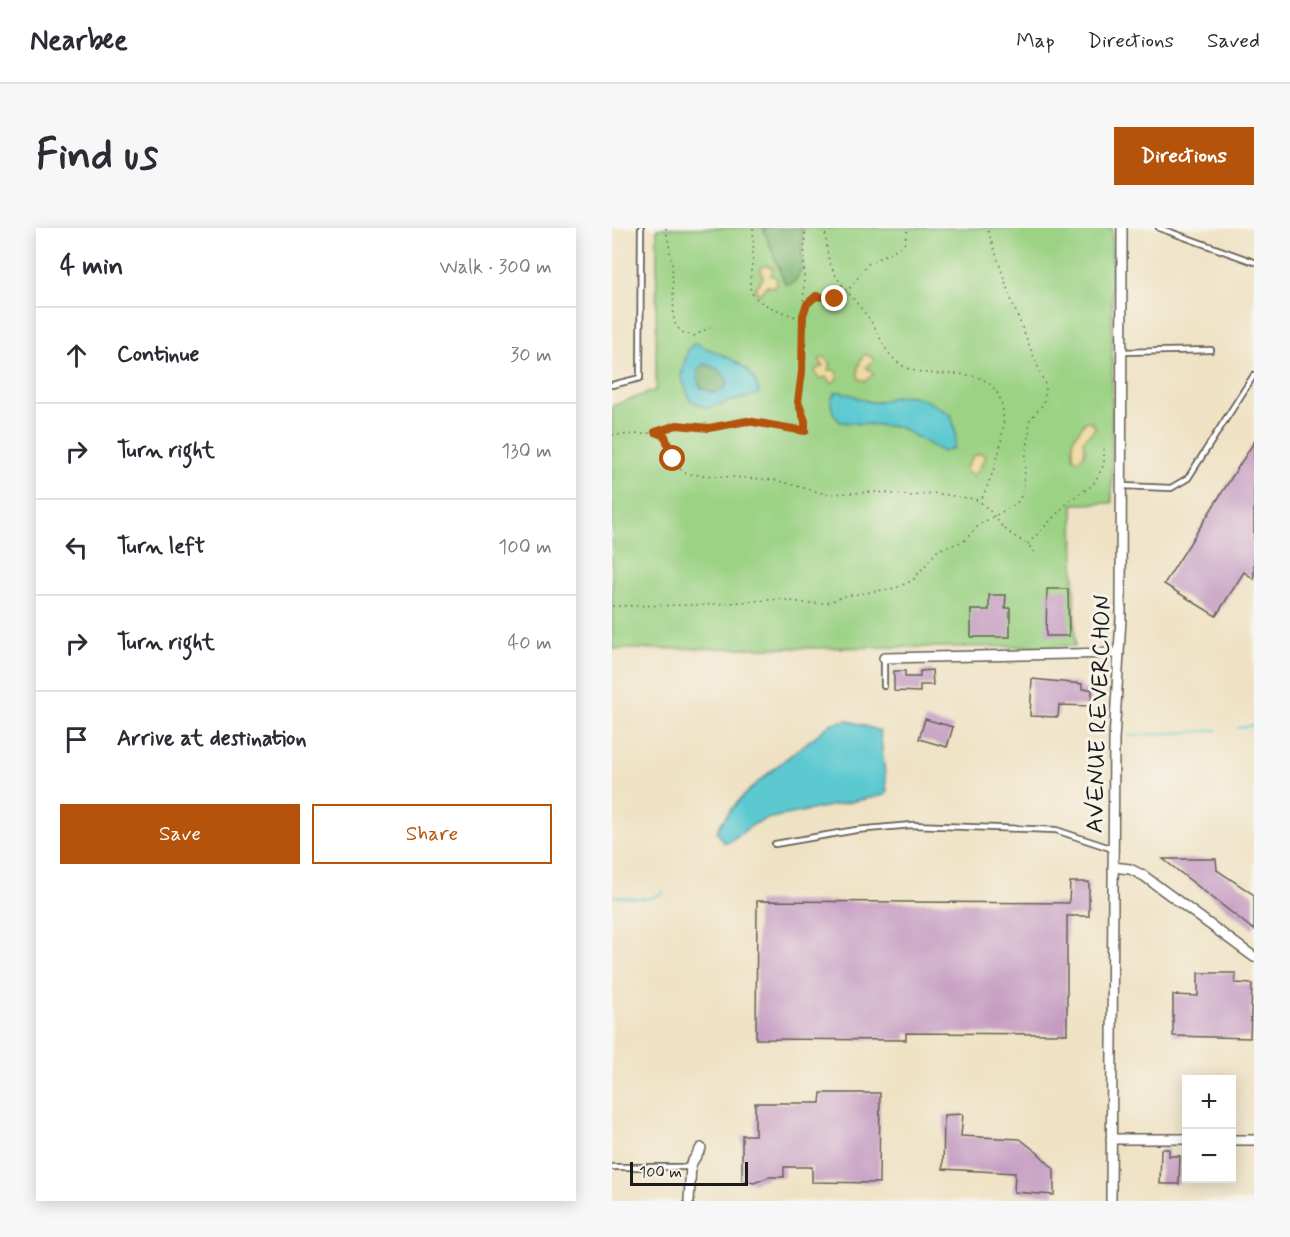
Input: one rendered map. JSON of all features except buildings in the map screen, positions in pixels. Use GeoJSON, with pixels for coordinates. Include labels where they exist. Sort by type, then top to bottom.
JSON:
{"type":"FeatureCollection","features":[{"type":"Feature","properties":{"kind":"street","name":"AVENUE REVERCHON"},"geometry":{"type":"LineString","coordinates":[[1111,1201],[1113,849],[1117,653],[1121,618],[1122,228]]}},
{"type":"Feature","properties":{"kind":"street"},"geometry":{"type":"LineString","coordinates":[[884,658],[1117,653]]}},
{"type":"Feature","properties":{"kind":"street"},"geometry":{"type":"LineString","coordinates":[[1113,867],[1130,869],[1144,876],[1254,957]]}},
{"type":"Feature","properties":{"kind":"street"},"geometry":{"type":"LineString","coordinates":[[1111,1139],[1182,1139]]}},
{"type":"Feature","properties":{"kind":"street"},"geometry":{"type":"LineString","coordinates":[[1236,1140],[1254,1140]]}},
{"type":"Feature","properties":{"kind":"street"},"geometry":{"type":"LineString","coordinates":[[689,1201],[690,1167],[701,1148]]}},
{"type":"Feature","properties":{"kind":"lane"},"geometry":{"type":"LineString","coordinates":[[612,385],[640,378],[640,228]]}},
{"type":"Feature","properties":{"kind":"lane"},"geometry":{"type":"LineString","coordinates":[[1159,228],[1254,262]]}},
{"type":"Feature","properties":{"kind":"lane"},"geometry":{"type":"LineString","coordinates":[[1122,352],[1211,350]]}},
{"type":"Feature","properties":{"kind":"lane"},"geometry":{"type":"LineString","coordinates":[[1122,486],[1171,488],[1188,478],[1254,375]]}},
{"type":"Feature","properties":{"kind":"lane"},"geometry":{"type":"LineString","coordinates":[[884,658],[884,686]]}},
{"type":"Feature","properties":{"kind":"lane"},"geometry":{"type":"LineString","coordinates":[[775,844],[856,830],[912,825],[1056,830],[1113,849]]}},
{"type":"Feature","properties":{"kind":"lane"},"geometry":{"type":"LineString","coordinates":[[612,1167],[690,1167]]}},
{"type":"Feature","properties":{"kind":"path"},"geometry":{"type":"LineString","coordinates":[[666,228],[672,263],[675,322],[681,332],[693,336],[710,327]]}},
{"type":"Feature","properties":{"kind":"path"},"geometry":{"type":"LineString","coordinates":[[753,228],[754,258],[749,284],[752,297],[767,308],[802,320]]}},
{"type":"Feature","properties":{"kind":"path"},"geometry":{"type":"LineString","coordinates":[[803,315],[805,228]]}},
{"type":"Feature","properties":{"kind":"path"},"geometry":{"type":"LineString","coordinates":[[824,228],[828,258],[847,292],[872,322],[889,354],[904,367],[925,373],[970,375],[985,380],[993,388],[1000,405],[1005,430],[992,478],[980,501]]}},
{"type":"Feature","properties":{"kind":"path"},"geometry":{"type":"LineString","coordinates":[[805,431],[805,421],[798,402],[802,372],[802,320],[807,304],[816,296],[835,299],[847,292],[868,264],[904,245],[908,228]]}},
{"type":"Feature","properties":{"kind":"path"},"geometry":{"type":"LineString","coordinates":[[612,606],[704,605],[779,599],[826,603],[846,596],[896,588],[913,580],[938,550],[964,541],[980,524],[1016,504],[1020,498],[1031,434],[1029,421],[1044,403],[1047,392],[1034,351],[998,264],[987,228]]}},
{"type":"Feature","properties":{"kind":"path"},"geometry":{"type":"LineString","coordinates":[[612,435],[655,432],[677,425],[709,428],[747,421],[810,432]]}},
{"type":"Feature","properties":{"kind":"path"},"geometry":{"type":"LineString","coordinates":[[655,432],[665,436],[676,466],[687,474],[776,480],[826,494],[877,492],[912,496],[933,493],[980,501],[1009,532],[1028,545],[1036,556]]}},
{"type":"Feature","properties":{"kind":"path"},"geometry":{"type":"LineString","coordinates":[[1028,545],[1070,500],[1093,485],[1104,464],[1104,449]]}},
{"type":"Feature","properties":{"kind":"green space"},"geometry":{"type":"Polygon","coordinates":[[[657,228],[1112,228],[1112,503],[1073,504],[1075,646],[612,649],[612,406],[656,390],[657,228]]]}},
{"type":"Feature","properties":{"kind":"green space"},"geometry":{"type":"Polygon","coordinates":[[[763,228],[802,228],[802,268],[794,283],[785,284],[763,228]]]}},
{"type":"Feature","properties":{"kind":"green space"},"geometry":{"type":"Polygon","coordinates":[[[703,364],[723,374],[728,381],[724,389],[713,393],[701,388],[697,375],[703,364]]]}},
{"type":"Feature","properties":{"kind":"sand"},"geometry":{"type":"Polygon","coordinates":[[[766,265],[773,268],[771,275],[777,278],[777,282],[774,287],[766,286],[760,294],[756,292],[756,287],[763,278],[761,268],[766,265]]]}},
{"type":"Feature","properties":{"kind":"sand"},"geometry":{"type":"Polygon","coordinates":[[[866,354],[873,358],[873,361],[866,367],[874,374],[865,381],[859,379],[858,372],[860,362],[866,354]]]}},
{"type":"Feature","properties":{"kind":"sand"},"geometry":{"type":"Polygon","coordinates":[[[825,357],[831,364],[828,370],[834,370],[837,373],[837,379],[832,383],[826,377],[820,379],[815,373],[816,369],[823,366],[819,359],[825,357]]]}},
{"type":"Feature","properties":{"kind":"sand"},"geometry":{"type":"Polygon","coordinates":[[[1090,421],[1096,427],[1083,441],[1085,450],[1083,457],[1076,460],[1073,456],[1073,439],[1085,422],[1090,421]]]}},
{"type":"Feature","properties":{"kind":"sand"},"geometry":{"type":"Polygon","coordinates":[[[980,453],[986,457],[975,475],[967,473],[966,468],[973,456],[980,453]]]}},
{"type":"Feature","properties":{"kind":"water"},"geometry":{"type":"Polygon","coordinates":[[[695,343],[734,361],[751,374],[759,394],[706,408],[690,400],[681,376],[688,349],[695,343]],[[703,364],[697,372],[701,388],[713,393],[724,389],[728,381],[723,374],[703,364]]]}},
{"type":"Feature","properties":{"kind":"water"},"geometry":{"type":"Polygon","coordinates":[[[836,392],[872,402],[903,396],[924,400],[951,414],[956,434],[954,448],[943,452],[899,427],[841,422],[834,415],[831,406],[831,399],[836,392]]]}},
{"type":"Feature","properties":{"kind":"water"},"geometry":{"type":"Polygon","coordinates":[[[847,720],[880,731],[887,792],[885,795],[766,819],[754,824],[729,842],[723,842],[717,831],[738,802],[753,787],[832,723],[847,720]]]}},
{"type":"Feature","properties":{"kind":"waterway"},"geometry":{"type":"LineString","coordinates":[[1238,728],[1254,725]]}},
{"type":"Feature","properties":{"kind":"waterway"},"geometry":{"type":"LineString","coordinates":[[1129,736],[1217,730]]}},
{"type":"Feature","properties":{"kind":"waterway"},"geometry":{"type":"LineString","coordinates":[[612,896],[646,898],[663,892]]}},
{"type":"Feature","properties":{"kind":"route"},"geometry":{"type":"LineString","coordinates":[[673,459],[667,439],[662,433],[655,432],[669,426],[686,425],[709,428],[738,422],[760,421],[805,431],[805,421],[798,402],[802,372],[803,315],[807,304],[816,296],[835,299]]}}]}
